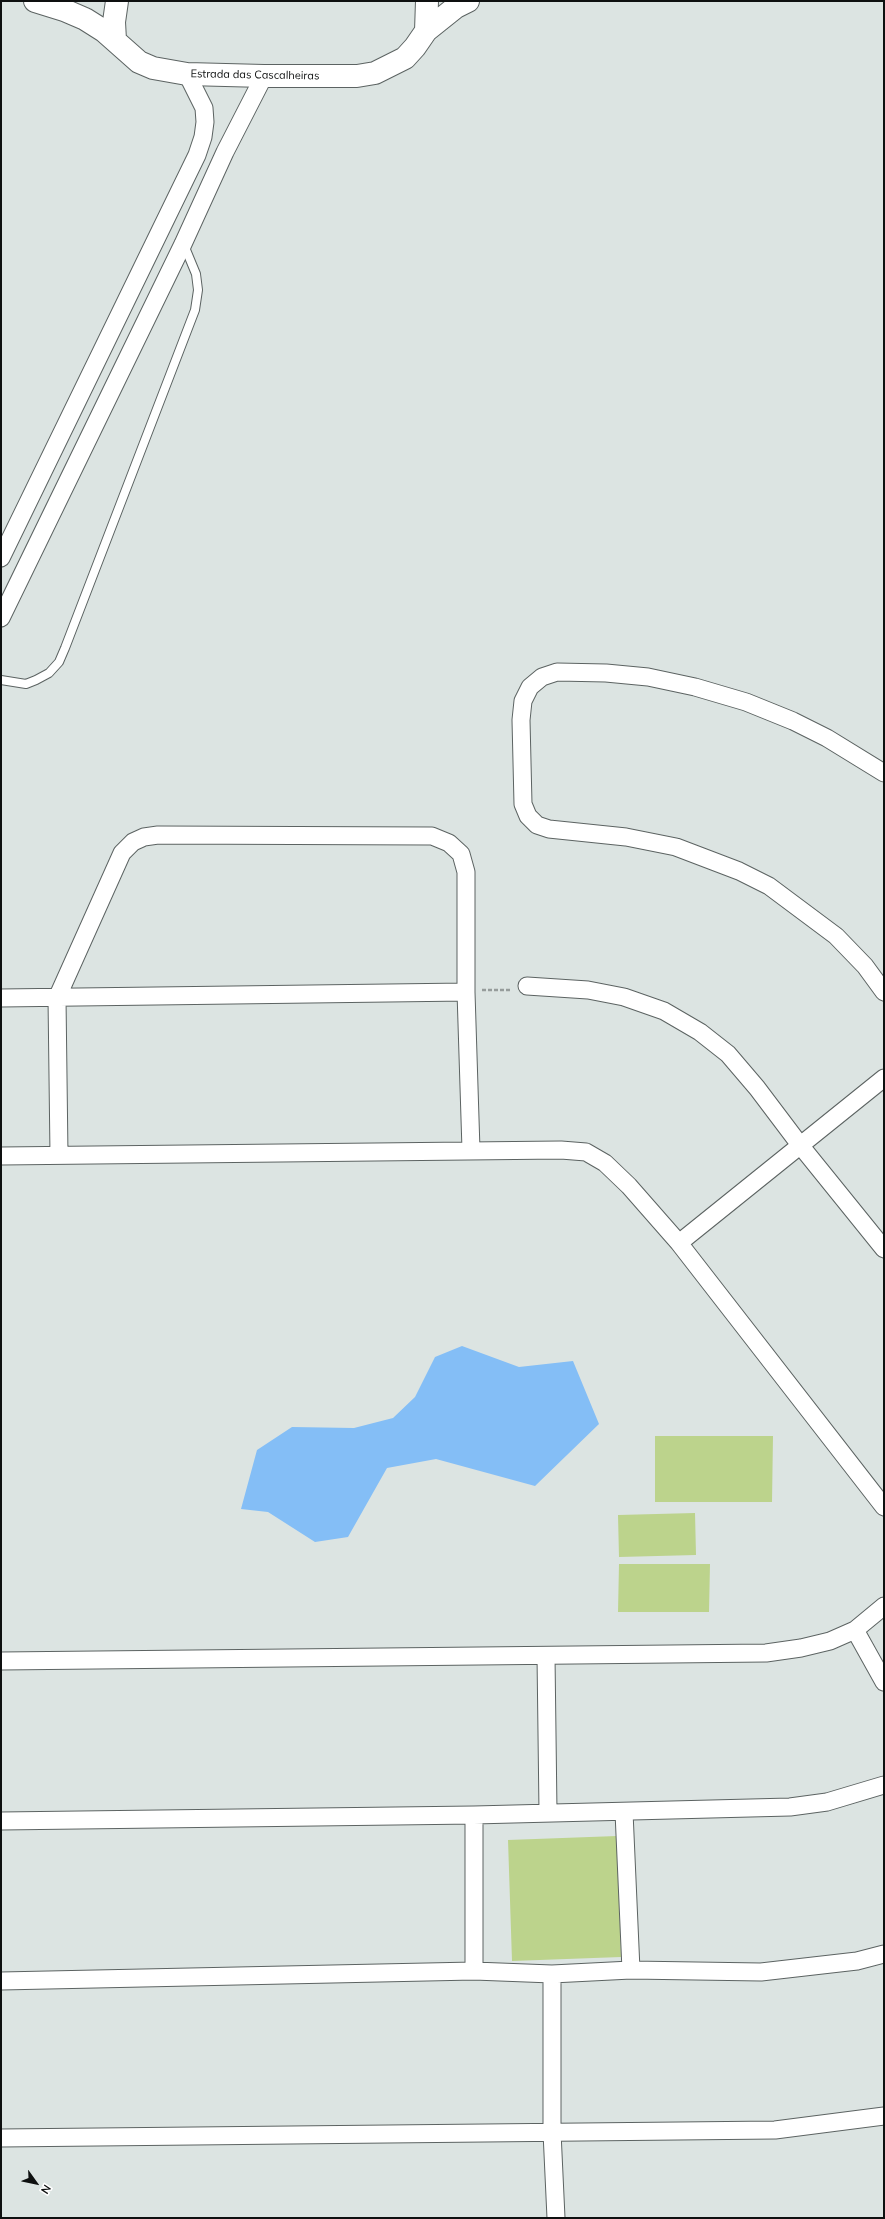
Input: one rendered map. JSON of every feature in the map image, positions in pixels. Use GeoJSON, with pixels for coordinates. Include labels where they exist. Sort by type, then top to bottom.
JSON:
{"type":"FeatureCollection","features":[{"type":"Feature","properties":{"kind":"main road","name":"Estrada das Cascalheiras"},"geometry":{"type":"LineString","coordinates":[[35,1],[64,10],[85,19],[115,40],[139,62],[153,68],[187,74],[264,76],[357,76],[375,73],[405,58],[415,48],[426,31],[456,7],[468,1]]}},
{"type":"Feature","properties":{"kind":"main road"},"geometry":{"type":"LineString","coordinates":[[115,40],[114,22],[117,1]]}},
{"type":"Feature","properties":{"kind":"main road"},"geometry":{"type":"LineString","coordinates":[[426,31],[427,1]]}},
{"type":"Feature","properties":{"kind":"street"},"geometry":{"type":"LineString","coordinates":[[1,558],[197,155],[203,137],[205,122],[204,108],[187,74]]}},
{"type":"Feature","properties":{"kind":"street"},"geometry":{"type":"LineString","coordinates":[[1,618],[183,244],[225,152],[264,76]]}},
{"type":"Feature","properties":{"kind":"street"},"geometry":{"type":"LineString","coordinates":[[189,170],[213,180]]}},
{"type":"Feature","properties":{"kind":"street"},"geometry":{"type":"LineString","coordinates":[[883,986],[836,936],[769,886],[738,871],[676,848],[626,837],[549,829],[537,825],[528,816],[523,804],[520,720],[523,701],[530,687],[542,677],[557,672],[606,673],[648,677],[695,687],[753,704],[793,721],[827,738],[884,773]]}},
{"type":"Feature","properties":{"kind":"street"},"geometry":{"type":"LineString","coordinates":[[59,1155],[57,998],[122,853],[133,842],[144,837],[158,835],[432,836],[449,843],[461,854],[466,872],[466,992],[471,1150]]}},
{"type":"Feature","properties":{"kind":"street"},"geometry":{"type":"LineString","coordinates":[[527,986],[588,990],[624,997],[664,1011],[700,1032],[728,1054],[757,1088],[800,1145],[884,1249]]}},
{"type":"Feature","properties":{"kind":"street"},"geometry":{"type":"LineString","coordinates":[[1,998],[466,992]]}},
{"type":"Feature","properties":{"kind":"street"},"geometry":{"type":"LineString","coordinates":[[678,1243],[884,1078]]}},
{"type":"Feature","properties":{"kind":"street"},"geometry":{"type":"LineString","coordinates":[[1,1156],[471,1150],[560,1150],[586,1152],[605,1163],[629,1186],[678,1243],[884,1507]]}},
{"type":"Feature","properties":{"kind":"street"},"geometry":{"type":"LineString","coordinates":[[1,1662],[766,1653],[801,1648],[830,1641],[855,1630],[884,1606]]}},
{"type":"Feature","properties":{"kind":"street"},"geometry":{"type":"LineString","coordinates":[[855,1630],[884,1682]]}},
{"type":"Feature","properties":{"kind":"street"},"geometry":{"type":"LineString","coordinates":[[546,1656],[548,1812]]}},
{"type":"Feature","properties":{"kind":"street"},"geometry":{"type":"LineString","coordinates":[[1,1821],[474,1816],[548,1812],[624,1812],[790,1807],[827,1802],[884,1785]]}},
{"type":"Feature","properties":{"kind":"street"},"geometry":{"type":"LineString","coordinates":[[624,1812],[631,1970]]}},
{"type":"Feature","properties":{"kind":"street"},"geometry":{"type":"LineString","coordinates":[[474,1816],[474,1971]]}},
{"type":"Feature","properties":{"kind":"street"},"geometry":{"type":"LineString","coordinates":[[1,1980],[474,1971],[552,1974],[631,1970],[761,1972],[857,1961],[884,1954]]}},
{"type":"Feature","properties":{"kind":"street"},"geometry":{"type":"LineString","coordinates":[[552,1974],[552,2132],[556,2218]]}},
{"type":"Feature","properties":{"kind":"street"},"geometry":{"type":"LineString","coordinates":[[1,2138],[775,2130],[884,2116]]}},
{"type":"Feature","properties":{"kind":"lane"},"geometry":{"type":"LineString","coordinates":[[1,680],[26,684],[36,680],[49,673],[59,662],[66,648],[195,310],[198,290],[196,274],[183,244]]}},
{"type":"Feature","properties":{"kind":"path"},"geometry":{"type":"LineString","coordinates":[[466,992],[516,990],[527,986]]}},
{"type":"Feature","properties":{"kind":"green space"},"geometry":{"type":"Polygon","coordinates":[[[655,1436],[773,1436],[772,1502],[655,1502],[655,1436]]]}},
{"type":"Feature","properties":{"kind":"green space"},"geometry":{"type":"Polygon","coordinates":[[[695,1513],[696,1555],[619,1557],[618,1515],[695,1513]]]}},
{"type":"Feature","properties":{"kind":"green space"},"geometry":{"type":"Polygon","coordinates":[[[619,1564],[710,1564],[709,1612],[618,1612],[619,1564]]]}},
{"type":"Feature","properties":{"kind":"green space"},"geometry":{"type":"Polygon","coordinates":[[[617,1836],[621,1957],[512,1961],[508,1840],[617,1836]]]}},
{"type":"Feature","properties":{"kind":"water"},"geometry":{"type":"Polygon","coordinates":[[[462,1346],[519,1367],[573,1361],[599,1424],[535,1486],[436,1459],[387,1468],[348,1537],[315,1542],[268,1512],[241,1509],[257,1450],[292,1427],[354,1428],[393,1418],[415,1397],[435,1357],[462,1346]]]}}]}
